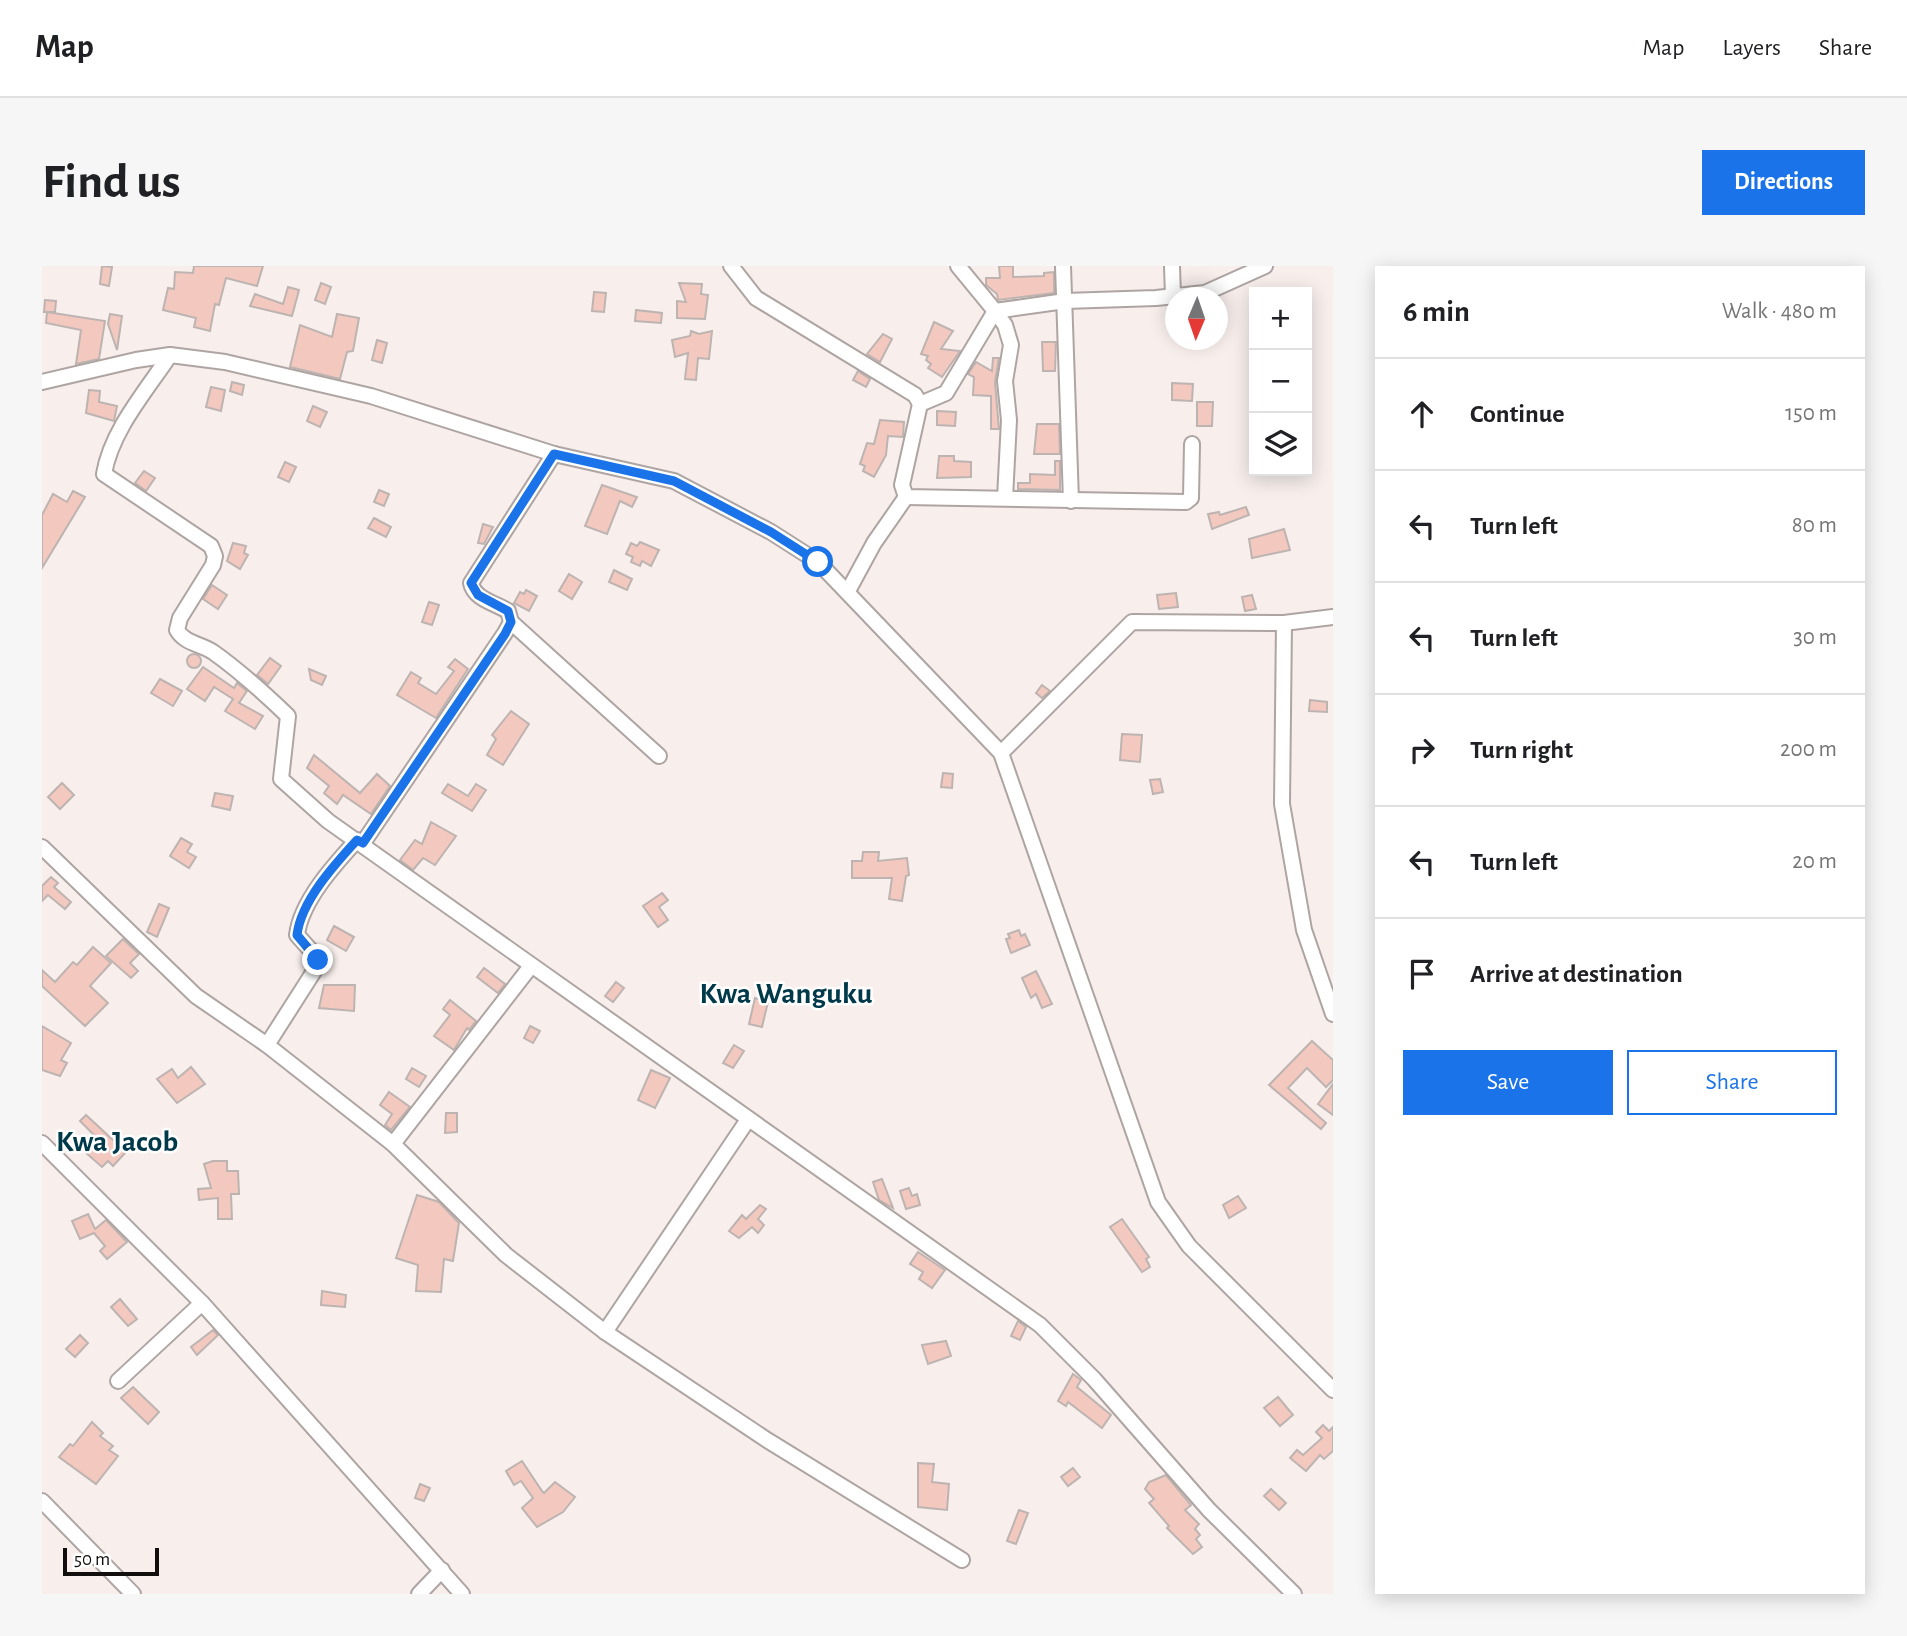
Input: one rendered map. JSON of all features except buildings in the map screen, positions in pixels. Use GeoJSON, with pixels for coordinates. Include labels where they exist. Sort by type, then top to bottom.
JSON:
{"type":"FeatureCollection","features":[{"type":"Feature","properties":{"kind":"street"},"geometry":{"type":"LineString","coordinates":[[731,266],[756,298],[903,385],[920,404]]}},
{"type":"Feature","properties":{"kind":"street"},"geometry":{"type":"LineString","coordinates":[[958,266],[1005,325],[1011,345],[1005,381],[1009,420],[1005,498]]}},
{"type":"Feature","properties":{"kind":"street"},"geometry":{"type":"LineString","coordinates":[[1063,266],[1071,501]]}},
{"type":"Feature","properties":{"kind":"street"},"geometry":{"type":"LineString","coordinates":[[1172,266],[1173,287]]}},
{"type":"Feature","properties":{"kind":"street"},"geometry":{"type":"LineString","coordinates":[[1218,287],[1265,266]]}},
{"type":"Feature","properties":{"kind":"street"},"geometry":{"type":"LineString","coordinates":[[995,311],[1065,301],[1165,296]]}},
{"type":"Feature","properties":{"kind":"street"},"geometry":{"type":"LineString","coordinates":[[920,404],[947,393],[995,311]]}},
{"type":"Feature","properties":{"kind":"street"},"geometry":{"type":"LineString","coordinates":[[170,355],[134,408],[107,455],[104,474],[211,546],[215,556],[213,565],[180,618],[177,630],[181,637],[212,651],[233,665],[288,716],[281,779],[328,821],[360,841],[747,1121],[1040,1325],[1094,1379],[1209,1510],[1294,1594]]}},
{"type":"Feature","properties":{"kind":"street"},"geometry":{"type":"LineString","coordinates":[[42,382],[136,360],[170,355],[225,362],[371,396],[554,454],[674,481],[771,532],[818,562],[1001,753],[1158,1202],[1189,1246],[1333,1391]]}},
{"type":"Feature","properties":{"kind":"street"},"geometry":{"type":"LineString","coordinates":[[906,497],[902,485],[920,404]]}},
{"type":"Feature","properties":{"kind":"street"},"geometry":{"type":"LineString","coordinates":[[906,497],[1186,502],[1191,498],[1192,490],[1192,444]]}},
{"type":"Feature","properties":{"kind":"street"},"geometry":{"type":"LineString","coordinates":[[554,454],[471,583],[478,595],[508,611],[511,622],[659,756]]}},
{"type":"Feature","properties":{"kind":"street"},"geometry":{"type":"LineString","coordinates":[[848,591],[874,542],[906,497]]}},
{"type":"Feature","properties":{"kind":"street"},"geometry":{"type":"LineString","coordinates":[[1001,753],[1107,650],[1129,624],[1284,623],[1333,617]]}},
{"type":"Feature","properties":{"kind":"street"},"geometry":{"type":"LineString","coordinates":[[267,1045],[318,965],[314,954],[297,935],[299,923],[322,884],[360,841],[511,622]]}},
{"type":"Feature","properties":{"kind":"street"},"geometry":{"type":"LineString","coordinates":[[1284,623],[1282,804],[1304,930],[1333,1013]]}},
{"type":"Feature","properties":{"kind":"street"},"geometry":{"type":"LineString","coordinates":[[42,847],[196,996],[267,1045],[393,1144],[506,1255],[605,1332],[767,1440],[962,1560]]}},
{"type":"Feature","properties":{"kind":"street"},"geometry":{"type":"LineString","coordinates":[[393,1144],[531,966]]}},
{"type":"Feature","properties":{"kind":"street"},"geometry":{"type":"LineString","coordinates":[[605,1332],[747,1121]]}},
{"type":"Feature","properties":{"kind":"street"},"geometry":{"type":"LineString","coordinates":[[42,1143],[202,1303],[462,1594]]}},
{"type":"Feature","properties":{"kind":"street"},"geometry":{"type":"LineString","coordinates":[[118,1381],[202,1303]]}},
{"type":"Feature","properties":{"kind":"street"},"geometry":{"type":"LineString","coordinates":[[42,1501],[133,1594]]}},
{"type":"Feature","properties":{"kind":"street"},"geometry":{"type":"LineString","coordinates":[[419,1594],[442,1570]]}},
{"type":"Feature","properties":{"kind":"district","name":"Kwa Wanguku"},"geometry":{"type":"Point","coordinates":[786,994]}},
{"type":"Feature","properties":{"kind":"district","name":"Kwa Jacob"},"geometry":{"type":"Point","coordinates":[117,1142]}},
{"type":"Feature","properties":{"kind":"route"},"geometry":{"type":"LineString","coordinates":[[318,960],[300,942],[297,935],[299,923],[322,884],[348,850],[357,840],[363,843],[505,634],[511,622],[508,611],[478,595],[472,590],[471,583],[554,454],[674,481],[771,532],[818,562]]}}]}
